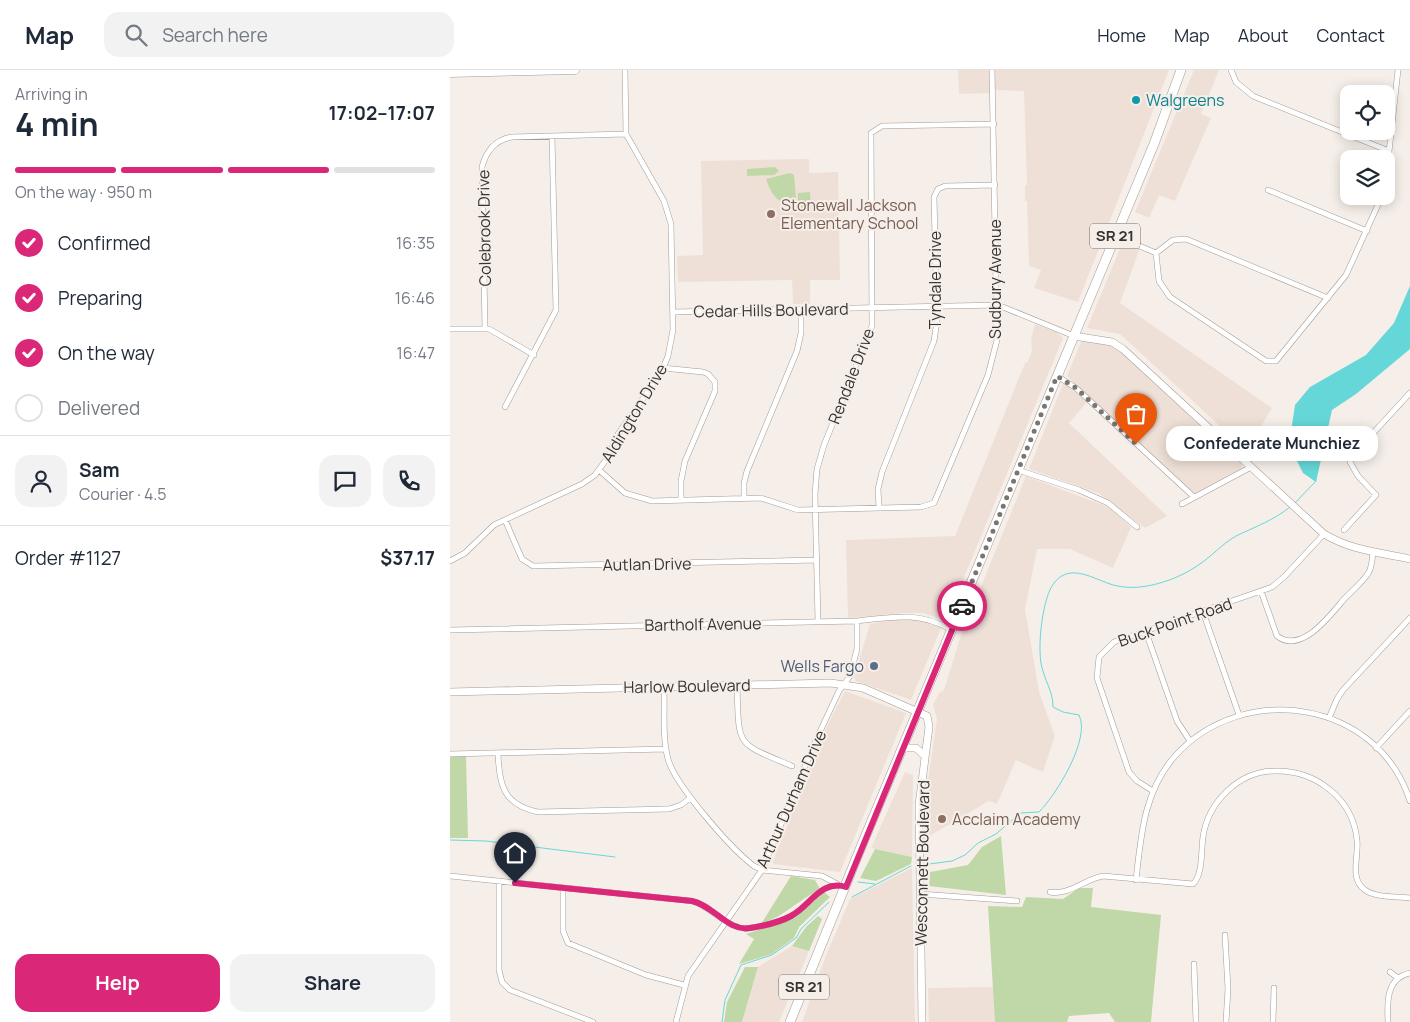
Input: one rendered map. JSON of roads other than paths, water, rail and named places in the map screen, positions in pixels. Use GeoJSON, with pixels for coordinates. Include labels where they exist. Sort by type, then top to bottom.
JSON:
{"type":"FeatureCollection","features":[{"type":"Feature","properties":{"kind":"main road"},"geometry":{"type":"LineString","coordinates":[[450,73],[575,70]]}},
{"type":"Feature","properties":{"kind":"main road","name":"SR 21"},"geometry":{"type":"LineString","coordinates":[[790,1022],[841,885],[952,630],[1116,236],[1181,70]]}},
{"type":"Feature","properties":{"kind":"street","name":"Aldington Drive"},"geometry":{"type":"LineString","coordinates":[[450,561],[465,553],[487,530],[582,484],[599,470],[608,457],[618,434],[663,368],[672,343],[670,216],[664,201],[626,134],[625,70]]}},
{"type":"Feature","properties":{"kind":"street","name":"Sudbury Avenue"},"geometry":{"type":"LineString","coordinates":[[879,508],[931,505],[936,500],[988,375],[997,340],[998,305],[992,70]]}},
{"type":"Feature","properties":{"kind":"street"},"geometry":{"type":"LineString","coordinates":[[1231,70],[1236,82],[1253,96],[1384,150]]}},
{"type":"Feature","properties":{"kind":"street"},"geometry":{"type":"LineString","coordinates":[[1389,150],[1398,70]]}},
{"type":"Feature","properties":{"kind":"street","name":"Rendale Drive"},"geometry":{"type":"LineString","coordinates":[[818,621],[815,510],[816,481],[820,456],[871,331],[873,308],[869,153],[871,133],[882,126],[994,124]]}},
{"type":"Feature","properties":{"kind":"street","name":"Colebrook Drive"},"geometry":{"type":"LineString","coordinates":[[485,328],[482,167],[491,148],[505,138],[626,134]]}},
{"type":"Feature","properties":{"kind":"street"},"geometry":{"type":"LineString","coordinates":[[505,406],[556,310],[552,136]]}},
{"type":"Feature","properties":{"kind":"street","name":"Tyndale Drive"},"geometry":{"type":"LineString","coordinates":[[879,508],[878,489],[882,472],[932,351],[936,331],[934,197],[936,192],[945,186],[995,185]]}},
{"type":"Feature","properties":{"kind":"street"},"geometry":{"type":"LineString","coordinates":[[1268,190],[1367,231]]}},
{"type":"Feature","properties":{"kind":"street"},"geometry":{"type":"LineString","coordinates":[[1156,253],[1160,281],[1170,297],[1266,361],[1272,362],[1279,360],[1346,275],[1378,205]]}},
{"type":"Feature","properties":{"kind":"street"},"geometry":{"type":"LineString","coordinates":[[1116,236],[1156,253]]}},
{"type":"Feature","properties":{"kind":"street"},"geometry":{"type":"LineString","coordinates":[[1156,253],[1173,240],[1186,239],[1328,298]]}},
{"type":"Feature","properties":{"kind":"street","name":"Cedar Hills Boulevard"},"geometry":{"type":"LineString","coordinates":[[673,312],[998,305],[1074,336]]}},
{"type":"Feature","properties":{"kind":"street"},"geometry":{"type":"LineString","coordinates":[[744,498],[744,483],[747,471],[797,351],[801,333],[800,310]]}},
{"type":"Feature","properties":{"kind":"street"},"geometry":{"type":"LineString","coordinates":[[450,329],[485,328],[534,354]]}},
{"type":"Feature","properties":{"kind":"street"},"geometry":{"type":"LineString","coordinates":[[1074,336],[1112,342],[1123,349],[1324,534],[1345,545],[1373,553],[1410,559]]}},
{"type":"Feature","properties":{"kind":"street"},"geometry":{"type":"LineString","coordinates":[[663,368],[703,372],[708,374],[715,382],[714,391],[683,470],[681,500]]}},
{"type":"Feature","properties":{"kind":"street"},"geometry":{"type":"LineString","coordinates":[[1057,376],[1076,388],[1194,497]]}},
{"type":"Feature","properties":{"kind":"street"},"geometry":{"type":"LineString","coordinates":[[1344,530],[1376,495],[1358,476],[1350,462],[1352,456],[1410,393]]}},
{"type":"Feature","properties":{"kind":"street"},"geometry":{"type":"LineString","coordinates":[[1182,504],[1251,468]]}},
{"type":"Feature","properties":{"kind":"street"},"geometry":{"type":"LineString","coordinates":[[599,470],[620,488],[633,496],[652,500],[761,498],[791,508],[815,510],[879,508]]}},
{"type":"Feature","properties":{"kind":"street"},"geometry":{"type":"LineString","coordinates":[[1018,470],[1079,490],[1108,503],[1136,527]]}},
{"type":"Feature","properties":{"kind":"street","name":"Autlan Drive"},"geometry":{"type":"LineString","coordinates":[[505,520],[522,559],[533,566],[817,560]]}},
{"type":"Feature","properties":{"kind":"street","name":"Buck Point Road"},"geometry":{"type":"LineString","coordinates":[[1152,791],[1141,785],[1130,772],[1096,672],[1099,657],[1108,646],[1261,592],[1279,582],[1324,534]]}},
{"type":"Feature","properties":{"kind":"street"},"geometry":{"type":"LineString","coordinates":[[1261,592],[1277,636],[1288,640],[1304,637],[1318,628],[1365,576],[1371,565],[1373,553]]}},
{"type":"Feature","properties":{"kind":"street"},"geometry":{"type":"LineString","coordinates":[[1203,612],[1239,715]]}},
{"type":"Feature","properties":{"kind":"street","name":"Bartholf Avenue"},"geometry":{"type":"LineString","coordinates":[[450,630],[856,621],[913,616],[924,618],[952,630]]}},
{"type":"Feature","properties":{"kind":"street"},"geometry":{"type":"LineString","coordinates":[[1329,718],[1340,694],[1410,618]]}},
{"type":"Feature","properties":{"kind":"street","name":"Arthur Durham Drive"},"geometry":{"type":"LineString","coordinates":[[676,1022],[684,985],[692,967],[762,870],[816,740],[844,684],[850,676],[856,656],[856,621]]}},
{"type":"Feature","properties":{"kind":"street"},"geometry":{"type":"LineString","coordinates":[[1146,632],[1177,721],[1190,741]]}},
{"type":"Feature","properties":{"kind":"street","name":"Harlow Boulevard"},"geometry":{"type":"LineString","coordinates":[[450,692],[844,684],[863,688],[918,711]]}},
{"type":"Feature","properties":{"kind":"street"},"geometry":{"type":"LineString","coordinates":[[737,685],[738,727],[742,740],[750,748],[792,766]]}},
{"type":"Feature","properties":{"kind":"street"},"geometry":{"type":"LineString","coordinates":[[664,687],[666,748],[672,773],[690,798],[748,862],[762,870],[822,876],[841,885]]}},
{"type":"Feature","properties":{"kind":"street"},"geometry":{"type":"LineString","coordinates":[[1136,880],[1142,824],[1152,791],[1167,767],[1190,741],[1216,724],[1239,715],[1277,709],[1302,711],[1329,718],[1356,732],[1376,748],[1392,768],[1409,797]]}},
{"type":"Feature","properties":{"kind":"street","name":"Wesconnett Boulevard"},"geometry":{"type":"LineString","coordinates":[[918,711],[927,716],[930,721],[924,755],[919,805],[922,1022]]}},
{"type":"Feature","properties":{"kind":"street"},"geometry":{"type":"LineString","coordinates":[[1376,748],[1410,711]]}},
{"type":"Feature","properties":{"kind":"street"},"geometry":{"type":"LineString","coordinates":[[450,754],[666,748]]}},
{"type":"Feature","properties":{"kind":"street"},"geometry":{"type":"LineString","coordinates":[[902,748],[916,748],[924,755]]}},
{"type":"Feature","properties":{"kind":"street"},"geometry":{"type":"LineString","coordinates":[[498,753],[498,776],[503,789],[513,801],[529,810],[538,812],[670,809],[681,805],[690,798]]}},
{"type":"Feature","properties":{"kind":"street"},"geometry":{"type":"LineString","coordinates":[[1050,892],[1059,894],[1092,878],[1103,876],[1193,884],[1198,877],[1205,824],[1215,804],[1223,794],[1242,780],[1262,772],[1284,771],[1294,772],[1326,786],[1347,809],[1357,838],[1356,875],[1360,886],[1372,894],[1410,898]]}},
{"type":"Feature","properties":{"kind":"street"},"geometry":{"type":"LineString","coordinates":[[450,876],[692,901],[703,905],[739,928],[750,928],[786,919],[798,912],[815,895],[841,885]]}},
{"type":"Feature","properties":{"kind":"street"},"geometry":{"type":"LineString","coordinates":[[499,881],[499,970],[502,982],[510,990],[593,1022]]}},
{"type":"Feature","properties":{"kind":"street"},"geometry":{"type":"LineString","coordinates":[[563,888],[563,931],[568,943],[646,975],[684,985]]}},
{"type":"Feature","properties":{"kind":"street"},"geometry":{"type":"LineString","coordinates":[[920,894],[1017,901]]}},
{"type":"Feature","properties":{"kind":"street"},"geometry":{"type":"LineString","coordinates":[[1225,935],[1228,990],[1226,1022]]}},
{"type":"Feature","properties":{"kind":"street"},"geometry":{"type":"LineString","coordinates":[[1194,964],[1196,1022]]}},
{"type":"Feature","properties":{"kind":"street"},"geometry":{"type":"LineString","coordinates":[[1390,972],[1398,978]]}},
{"type":"Feature","properties":{"kind":"street"},"geometry":{"type":"LineString","coordinates":[[1388,1022],[1389,992],[1398,978],[1410,972]]}},
{"type":"Feature","properties":{"kind":"street"},"geometry":{"type":"LineString","coordinates":[[1273,1022],[1274,988]]}},
{"type":"Feature","properties":{"kind":"water"},"geometry":{"type":"Polygon","coordinates":[[[1410,286],[1410,349],[1356,394],[1332,410],[1316,482],[1303,473],[1289,445],[1295,405],[1310,387],[1366,355],[1394,323],[1410,286]]]}},
{"type":"Feature","properties":{"kind":"waterway"},"geometry":{"type":"LineString","coordinates":[[1295,503],[1316,481]]}},
{"type":"Feature","properties":{"kind":"waterway"},"geometry":{"type":"LineString","coordinates":[[929,864],[952,861],[965,855],[978,843],[996,834],[1020,813],[1039,812],[1054,793],[1070,766],[1080,738],[1081,725],[1079,715],[1063,712],[1053,707],[1051,693],[1041,663],[1040,652],[1045,604],[1052,586],[1058,579],[1065,575],[1079,573],[1125,587],[1140,587],[1162,582],[1191,570],[1231,539],[1271,520],[1290,507]]}},
{"type":"Feature","properties":{"kind":"waterway"},"geometry":{"type":"LineString","coordinates":[[450,840],[486,841],[615,857]]}},
{"type":"Feature","properties":{"kind":"waterway"},"geometry":{"type":"LineString","coordinates":[[852,897],[911,866]]}},
{"type":"Feature","properties":{"kind":"waterway"},"geometry":{"type":"LineString","coordinates":[[858,882],[875,884]]}},
{"type":"Feature","properties":{"kind":"waterway"},"geometry":{"type":"LineString","coordinates":[[722,1022],[725,1000],[741,965],[772,955],[796,938],[801,929],[829,902]]}},
{"type":"Feature","properties":{"kind":"place","name":"Walgreens"},"geometry":{"type":"Point","coordinates":[1136,100]}},
{"type":"Feature","properties":{"kind":"place","name":"Stonewall Jackson Elementary School"},"geometry":{"type":"Point","coordinates":[771,214]}},
{"type":"Feature","properties":{"kind":"place","name":"Confederate Munchiez"},"geometry":{"type":"Point","coordinates":[1136,444]}},
{"type":"Feature","properties":{"kind":"place","name":"Wells Fargo"},"geometry":{"type":"Point","coordinates":[874,666]}},
{"type":"Feature","properties":{"kind":"place","name":"Acclaim Academy"},"geometry":{"type":"Point","coordinates":[942,819]}}]}
